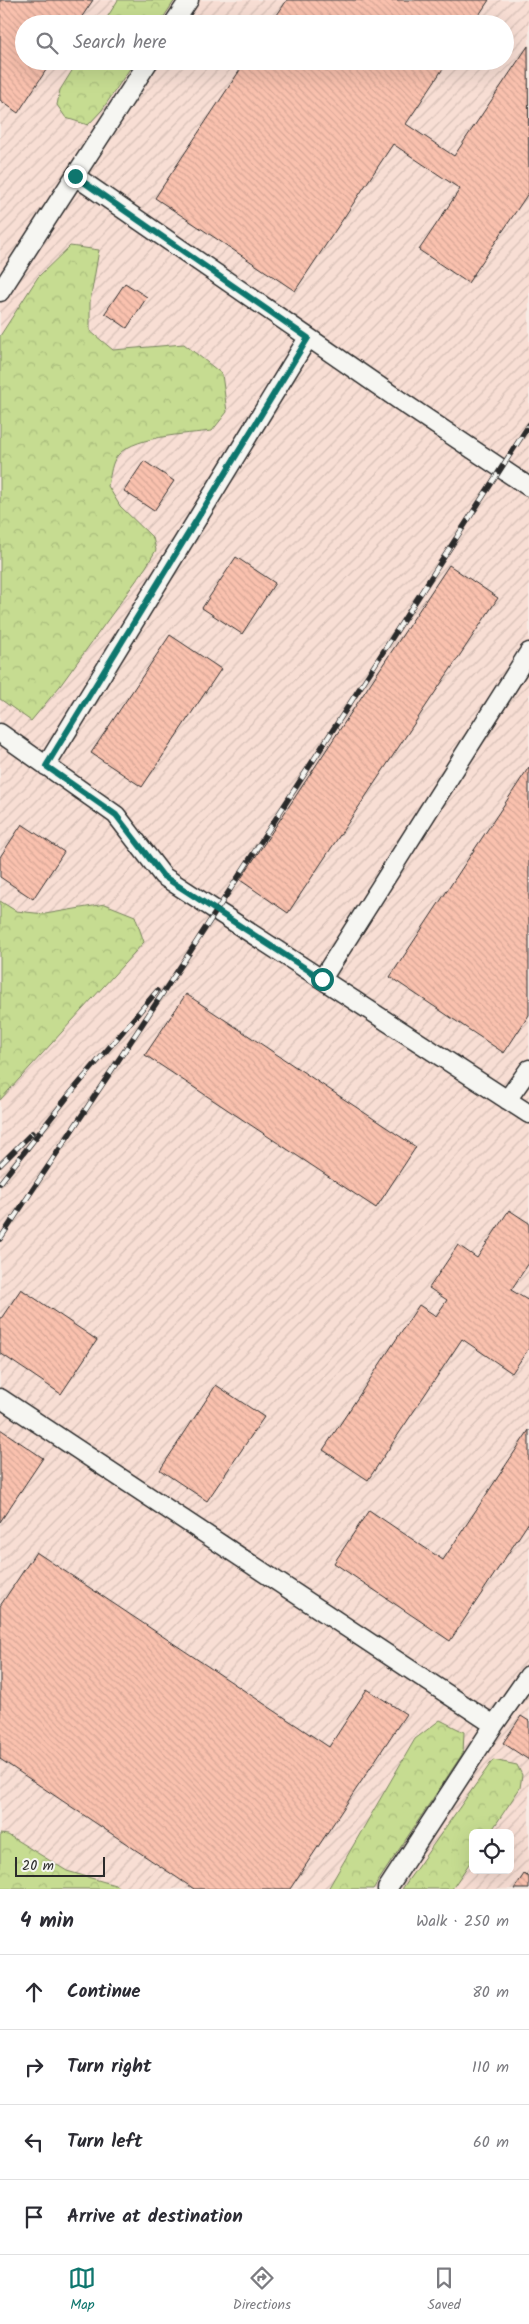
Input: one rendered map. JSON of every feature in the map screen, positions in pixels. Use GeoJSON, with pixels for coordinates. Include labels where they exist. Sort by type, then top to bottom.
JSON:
{"type":"FeatureCollection","features":[{"type":"Feature","properties":{"kind":"lane"},"geometry":{"type":"LineString","coordinates":[[180,15],[189,0]]}},
{"type":"Feature","properties":{"kind":"lane"},"geometry":{"type":"LineString","coordinates":[[0,292],[143,70]]}},
{"type":"Feature","properties":{"kind":"lane"},"geometry":{"type":"LineString","coordinates":[[75,176],[308,338],[529,487]]}},
{"type":"Feature","properties":{"kind":"lane"},"geometry":{"type":"LineString","coordinates":[[46,766],[308,338]]}},
{"type":"Feature","properties":{"kind":"lane"},"geometry":{"type":"LineString","coordinates":[[322,979],[529,652]]}},
{"type":"Feature","properties":{"kind":"lane"},"geometry":{"type":"LineString","coordinates":[[0,733],[116,815],[163,876],[529,1114]]}},
{"type":"Feature","properties":{"kind":"lane"},"geometry":{"type":"LineString","coordinates":[[507,1100],[529,1069]]}},
{"type":"Feature","properties":{"kind":"lane"},"geometry":{"type":"LineString","coordinates":[[0,1398],[494,1725]]}},
{"type":"Feature","properties":{"kind":"lane"},"geometry":{"type":"LineString","coordinates":[[387,1889],[494,1725],[529,1675]]}},
{"type":"Feature","properties":{"kind":"shaded area"},"geometry":{"type":"Polygon","coordinates":[[[0,0],[529,0],[529,1889],[0,1889],[0,0]]]}},
{"type":"Feature","properties":{"kind":"green space"},"geometry":{"type":"Polygon","coordinates":[[[118,0],[175,0],[165,15],[109,15],[118,0]]]}},
{"type":"Feature","properties":{"kind":"green space"},"geometry":{"type":"Polygon","coordinates":[[[72,70],[129,70],[102,110],[88,125],[66,118],[57,105],[60,90],[72,70]]]}},
{"type":"Feature","properties":{"kind":"green space"},"geometry":{"type":"Polygon","coordinates":[[[70,246],[99,250],[90,302],[90,331],[113,350],[184,344],[222,374],[227,412],[212,431],[174,435],[145,441],[132,445],[122,451],[115,459],[108,486],[120,506],[153,538],[156,550],[146,567],[60,686],[31,721],[0,699],[0,336],[38,277],[70,246]]]}},
{"type":"Feature","properties":{"kind":"green space"},"geometry":{"type":"Polygon","coordinates":[[[0,901],[16,911],[45,914],[105,904],[135,916],[144,942],[0,1100],[0,901]]]}},
{"type":"Feature","properties":{"kind":"green space"},"geometry":{"type":"Polygon","coordinates":[[[440,1720],[464,1732],[463,1753],[373,1889],[328,1889],[415,1739],[440,1720]]]}},
{"type":"Feature","properties":{"kind":"green space"},"geometry":{"type":"Polygon","coordinates":[[[493,1760],[517,1765],[522,1775],[520,1788],[493,1829],[469,1829],[469,1864],[452,1889],[402,1889],[493,1760]]]}},
{"type":"Feature","properties":{"kind":"green space"},"geometry":{"type":"Polygon","coordinates":[[[0,1834],[8,1835],[67,1871],[123,1889],[0,1889],[0,1834]]]}},
{"type":"Feature","properties":{"kind":"building"},"geometry":{"type":"Polygon","coordinates":[[[0,0],[93,0],[83,15],[15,15],[15,70],[46,70],[18,113],[0,100],[0,0]]]}},
{"type":"Feature","properties":{"kind":"building"},"geometry":{"type":"Polygon","coordinates":[[[287,0],[489,0],[479,15],[277,15],[287,0]]]}},
{"type":"Feature","properties":{"kind":"building"},"geometry":{"type":"Polygon","coordinates":[[[528,46],[529,192],[468,283],[419,250],[460,189],[393,144],[295,291],[155,198],[240,70],[442,70],[406,124],[454,156],[512,70],[514,70],[514,67],[528,46]]]}},
{"type":"Feature","properties":{"kind":"building"},"geometry":{"type":"Polygon","coordinates":[[[125,283],[147,297],[127,328],[105,313],[125,283]]]}},
{"type":"Feature","properties":{"kind":"building"},"geometry":{"type":"Polygon","coordinates":[[[144,461],[174,481],[154,511],[124,491],[144,461]]]}},
{"type":"Feature","properties":{"kind":"building"},"geometry":{"type":"Polygon","coordinates":[[[236,557],[275,583],[242,634],[202,608],[236,557]]]}},
{"type":"Feature","properties":{"kind":"building"},"geometry":{"type":"Polygon","coordinates":[[[449,565],[498,598],[288,913],[240,880],[449,565]]]}},
{"type":"Feature","properties":{"kind":"building"},"geometry":{"type":"Polygon","coordinates":[[[170,635],[221,669],[142,787],[91,753],[170,635]]]}},
{"type":"Feature","properties":{"kind":"building"},"geometry":{"type":"Polygon","coordinates":[[[529,767],[529,1015],[504,1053],[390,977],[529,767]]]}},
{"type":"Feature","properties":{"kind":"building"},"geometry":{"type":"Polygon","coordinates":[[[22,824],[64,852],[33,899],[0,877],[0,857],[22,824]]]}},
{"type":"Feature","properties":{"kind":"building"},"geometry":{"type":"Polygon","coordinates":[[[186,994],[416,1147],[376,1208],[145,1055],[186,994]]]}},
{"type":"Feature","properties":{"kind":"building"},"geometry":{"type":"Polygon","coordinates":[[[509,1210],[529,1223],[529,1263],[511,1290],[529,1301],[529,1348],[512,1373],[462,1339],[368,1480],[323,1450],[419,1305],[436,1316],[447,1300],[429,1288],[458,1245],[477,1258],[509,1210]]]}},
{"type":"Feature","properties":{"kind":"building"},"geometry":{"type":"Polygon","coordinates":[[[21,1289],[97,1340],[61,1394],[0,1353],[0,1320],[21,1289]]]}},
{"type":"Feature","properties":{"kind":"building"},"geometry":{"type":"Polygon","coordinates":[[[216,1385],[264,1417],[207,1501],[160,1470],[216,1385]]]}},
{"type":"Feature","properties":{"kind":"building"},"geometry":{"type":"Polygon","coordinates":[[[0,1429],[43,1458],[0,1522],[0,1429]]]}},
{"type":"Feature","properties":{"kind":"building"},"geometry":{"type":"Polygon","coordinates":[[[529,1430],[529,1522],[450,1641],[334,1563],[369,1510],[443,1560],[529,1430]]]}},
{"type":"Feature","properties":{"kind":"building"},"geometry":{"type":"Polygon","coordinates":[[[36,1552],[329,1747],[367,1689],[406,1714],[290,1889],[194,1889],[0,1759],[0,1606],[36,1552]]]}},
{"type":"Feature","properties":{"kind":"building"},"geometry":{"type":"Polygon","coordinates":[[[521,1716],[529,1721],[529,1760],[503,1743],[521,1716]]]}},
{"type":"Feature","properties":{"kind":"building"},"geometry":{"type":"Polygon","coordinates":[[[524,1874],[529,1877],[529,1889],[514,1889],[524,1874]]]}},
{"type":"Feature","properties":{"kind":"railway"},"geometry":{"type":"LineString","coordinates":[[0,1239],[188,955],[529,425]]}},
{"type":"Feature","properties":{"kind":"railway"},"geometry":{"type":"LineString","coordinates":[[0,1183],[69,1095],[157,991]]}},
{"type":"Feature","properties":{"kind":"railway"},"geometry":{"type":"LineString","coordinates":[[0,1165],[32,1133]]}},
{"type":"Feature","properties":{"kind":"route"},"geometry":{"type":"LineString","coordinates":[[75,176],[308,338],[46,766],[116,815],[163,876],[322,979]]}}]}
